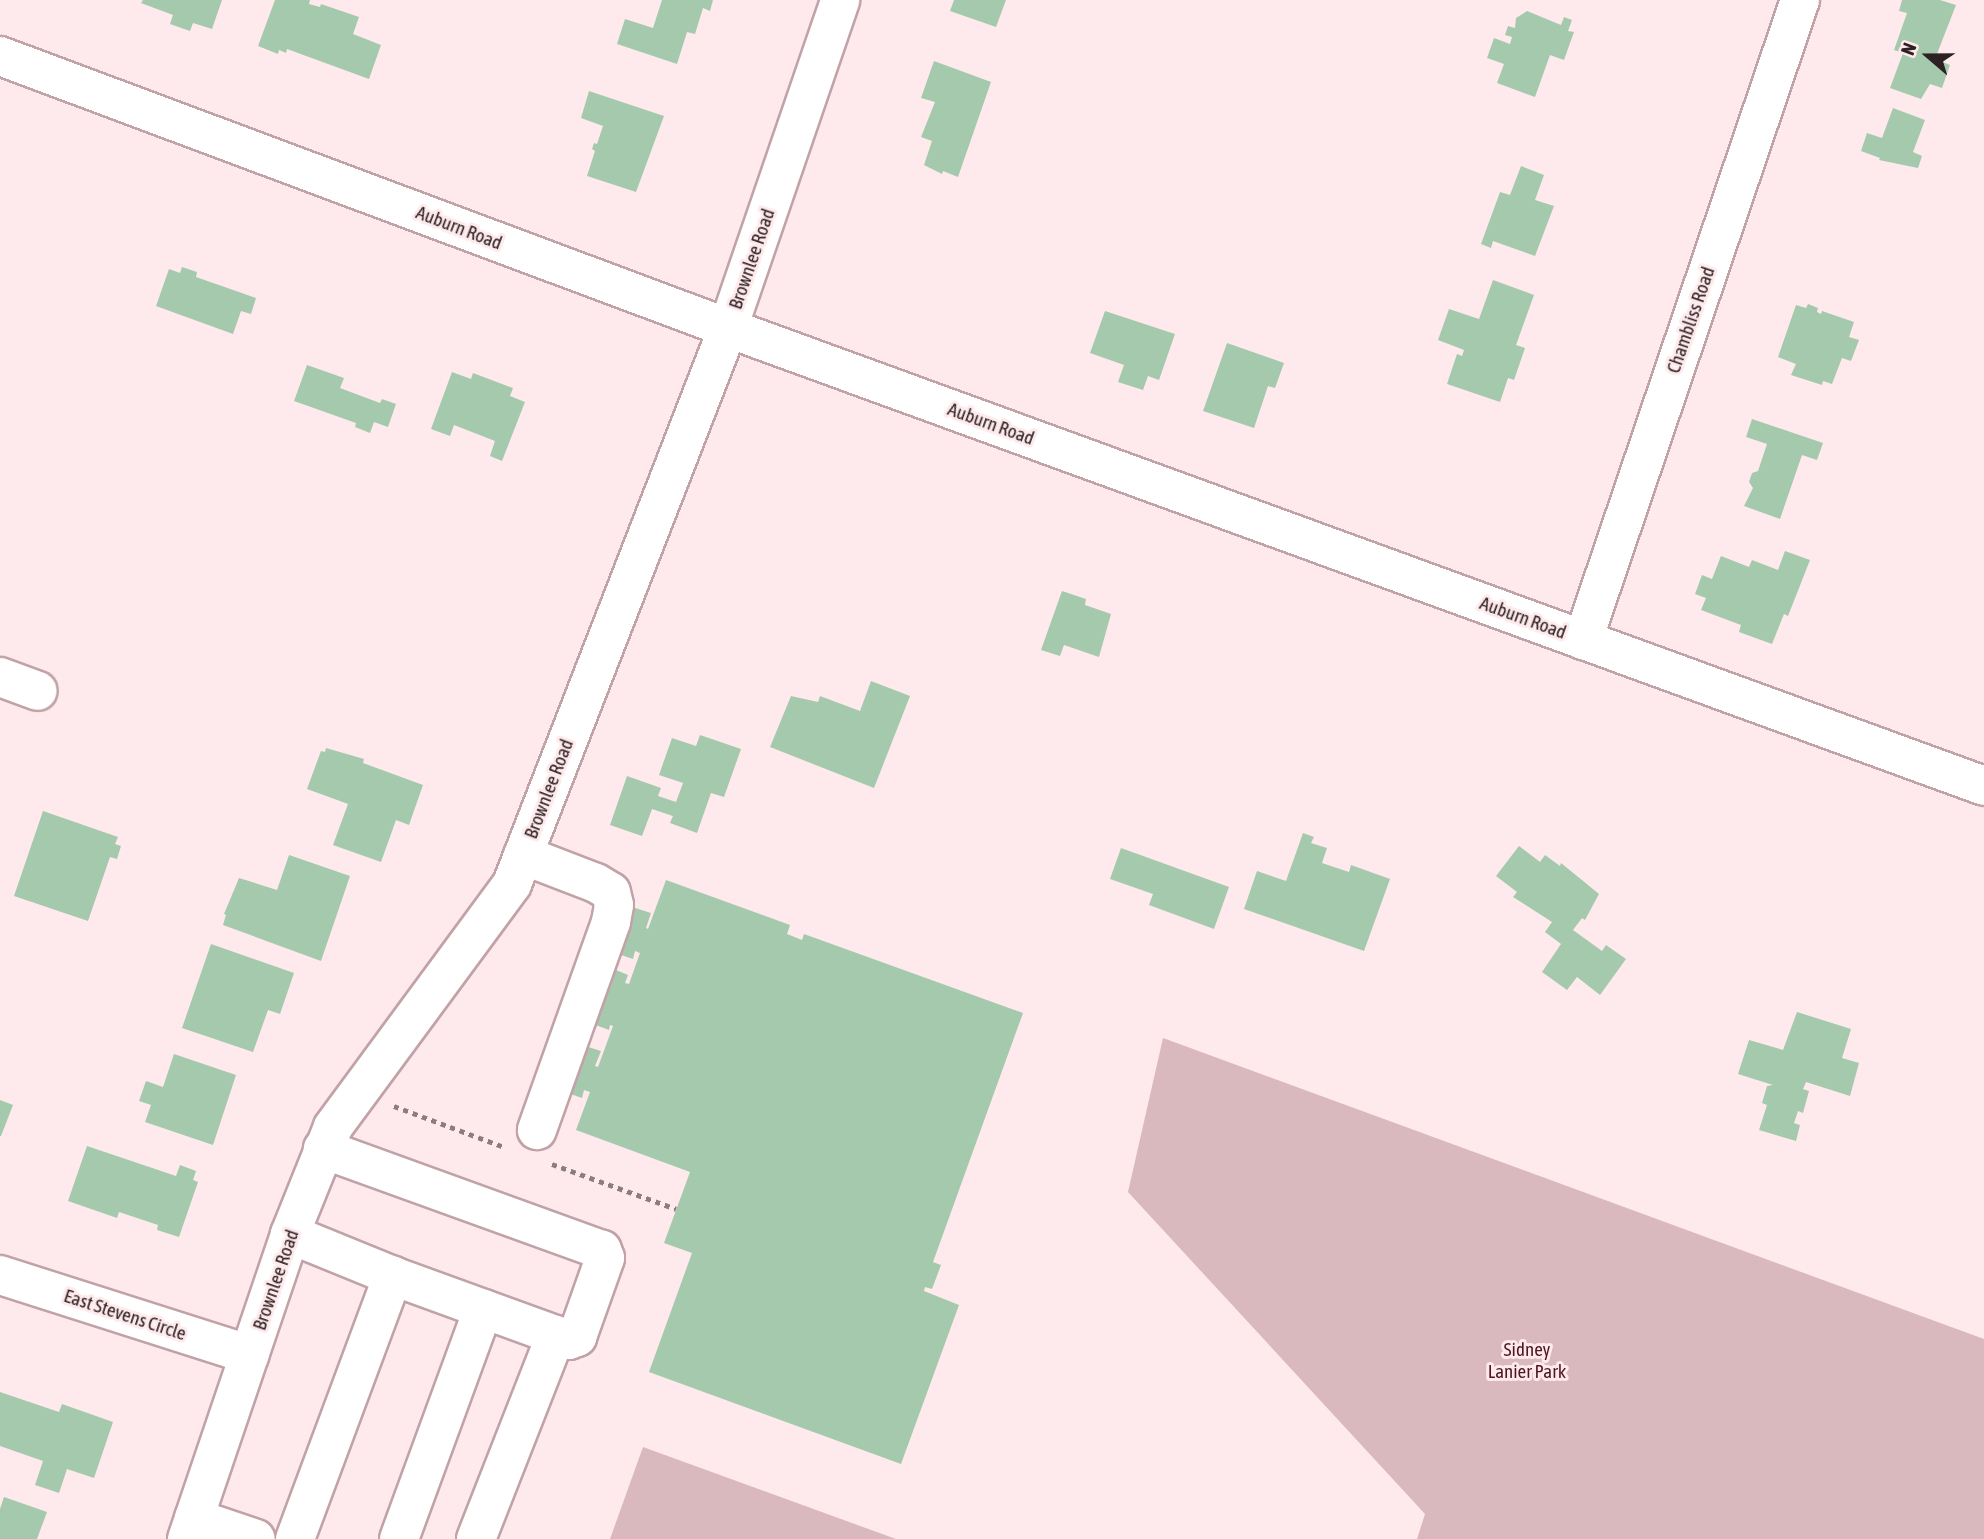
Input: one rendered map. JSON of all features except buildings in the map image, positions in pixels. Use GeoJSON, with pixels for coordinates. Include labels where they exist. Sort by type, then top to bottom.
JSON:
{"type":"FeatureCollection","features":[{"type":"Feature","properties":{"kind":"street","name":"Brownlee Road"},"geometry":{"type":"LineString","coordinates":[[190,1528],[290,1234],[333,1127],[512,884],[728,328],[841,0]]}},
{"type":"Feature","properties":{"kind":"street","name":"Chambliss Road"},"geometry":{"type":"LineString","coordinates":[[1583,640],[1800,0]]}},
{"type":"Feature","properties":{"kind":"street","name":"Auburn Road"},"geometry":{"type":"LineString","coordinates":[[0,56],[728,328],[1984,786]]}},
{"type":"Feature","properties":{"kind":"street"},"geometry":{"type":"LineString","coordinates":[[0,677],[38,691]]}},
{"type":"Feature","properties":{"kind":"street"},"geometry":{"type":"LineString","coordinates":[[523,855],[596,883],[611,892],[614,905],[611,922],[537,1129]]}},
{"type":"Feature","properties":{"kind":"street"},"geometry":{"type":"LineString","coordinates":[[290,1234],[393,1276],[563,1338],[577,1337],[605,1258],[602,1250],[323,1149]]}},
{"type":"Feature","properties":{"kind":"street","name":"East Stevens Circle"},"geometry":{"type":"LineString","coordinates":[[0,1275],[250,1355]]}},
{"type":"Feature","properties":{"kind":"street"},"geometry":{"type":"LineString","coordinates":[[295,1539],[393,1276]]}},
{"type":"Feature","properties":{"kind":"street"},"geometry":{"type":"LineString","coordinates":[[399,1539],[483,1309]]}},
{"type":"Feature","properties":{"kind":"street"},"geometry":{"type":"LineString","coordinates":[[476,1539],[563,1338]]}},
{"type":"Feature","properties":{"kind":"street"},"geometry":{"type":"LineString","coordinates":[[190,1528],[256,1539]]}},
{"type":"Feature","properties":{"kind":"green space","name":"Sidney Lanier Park"},"geometry":{"type":"Polygon","coordinates":[[[1163,1038],[1984,1339],[1984,1539],[1417,1539],[1425,1514],[1128,1192],[1163,1038]]]}},
{"type":"Feature","properties":{"kind":"green space"},"geometry":{"type":"Polygon","coordinates":[[[643,1447],[896,1539],[610,1539],[643,1447]]]}}]}
